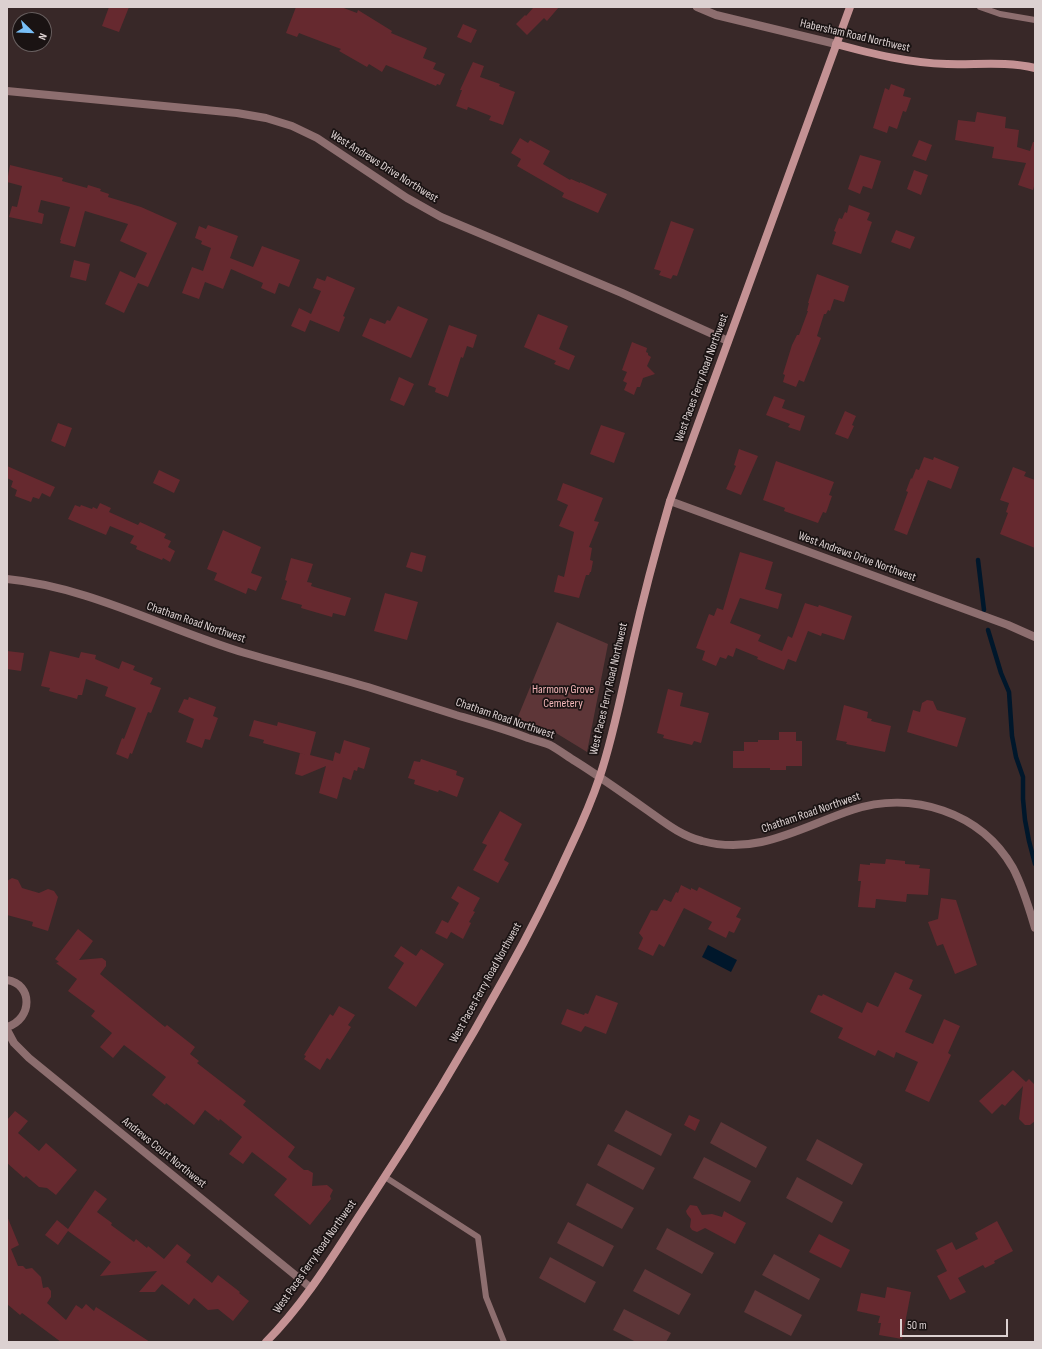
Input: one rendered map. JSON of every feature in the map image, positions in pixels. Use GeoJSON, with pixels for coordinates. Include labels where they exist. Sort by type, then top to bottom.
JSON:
{"type":"FeatureCollection","features":[{"type":"Feature","properties":{"kind":"main road","name":"West Paces Ferry Road Northwest"},"geometry":{"type":"LineString","coordinates":[[266,1342],[277,1331],[311,1288],[385,1176],[475,1030],[524,943],[559,873],[587,812],[600,777],[611,738],[647,582],[670,500],[850,7]]}},
{"type":"Feature","properties":{"kind":"main road","name":"Habersham Road Northwest"},"geometry":{"type":"LineString","coordinates":[[836,44],[886,57],[917,62],[948,64],[999,63],[1035,68]]}},
{"type":"Feature","properties":{"kind":"street","name":"Habersham Road Northwest"},"geometry":{"type":"LineString","coordinates":[[697,7],[716,15],[836,44]]}},
{"type":"Feature","properties":{"kind":"street","name":"West Andrews Drive Northwest"},"geometry":{"type":"LineString","coordinates":[[7,91],[237,113],[266,118],[292,126],[317,138],[407,198],[441,217],[622,293],[728,340]]}},
{"type":"Feature","properties":{"kind":"street","name":"West Andrews Drive Northwest"},"geometry":{"type":"LineString","coordinates":[[670,500],[1008,625],[1035,637]]}},
{"type":"Feature","properties":{"kind":"street","name":"Chatham Road Northwest"},"geometry":{"type":"LineString","coordinates":[[7,579],[25,581],[73,592],[242,652],[367,687],[549,745],[600,777],[677,831],[700,841],[723,846],[743,846],[767,842],[854,809],[880,803],[900,802],[938,808],[958,816],[976,827],[990,839],[1002,853],[1013,868],[1035,928]]}},
{"type":"Feature","properties":{"kind":"street"},"geometry":{"type":"LineString","coordinates":[[7,980],[18,985],[24,992],[26,1010],[21,1018],[14,1024],[7,1027]]}},
{"type":"Feature","properties":{"kind":"street","name":"Andrews Court Northwest"},"geometry":{"type":"LineString","coordinates":[[7,1030],[14,1043],[29,1058],[311,1288]]}},
{"type":"Feature","properties":{"kind":"lane"},"geometry":{"type":"LineString","coordinates":[[980,7],[1000,14],[1035,20]]}},
{"type":"Feature","properties":{"kind":"lane"},"geometry":{"type":"LineString","coordinates":[[385,1176],[478,1237],[486,1298],[504,1342]]}},
{"type":"Feature","properties":{"kind":"green space","name":"Harmony Grove Cemetery"},"geometry":{"type":"Polygon","coordinates":[[[557,622],[608,644],[587,752],[556,733],[517,719],[557,622]]]}},
{"type":"Feature","properties":{"kind":"green space"},"geometry":{"type":"Polygon","coordinates":[[[626,1110],[672,1134],[661,1156],[614,1131],[626,1110]]]}},
{"type":"Feature","properties":{"kind":"green space"},"geometry":{"type":"Polygon","coordinates":[[[721,1122],[767,1147],[756,1168],[710,1143],[721,1122]]]}},
{"type":"Feature","properties":{"kind":"green space"},"geometry":{"type":"Polygon","coordinates":[[[817,1139],[863,1164],[852,1185],[806,1160],[817,1139]]]}},
{"type":"Feature","properties":{"kind":"green space"},"geometry":{"type":"Polygon","coordinates":[[[608,1144],[655,1168],[643,1190],[597,1165],[608,1144]]]}},
{"type":"Feature","properties":{"kind":"green space"},"geometry":{"type":"Polygon","coordinates":[[[704,1157],[751,1181],[740,1202],[693,1178],[704,1157]]]}},
{"type":"Feature","properties":{"kind":"green space"},"geometry":{"type":"Polygon","coordinates":[[[797,1177],[843,1202],[832,1223],[786,1198],[797,1177]]]}},
{"type":"Feature","properties":{"kind":"green space"},"geometry":{"type":"Polygon","coordinates":[[[587,1183],[634,1208],[622,1229],[576,1205],[587,1183]]]}},
{"type":"Feature","properties":{"kind":"green space"},"geometry":{"type":"Polygon","coordinates":[[[568,1222],[614,1246],[603,1267],[557,1243],[568,1222]]]}},
{"type":"Feature","properties":{"kind":"green space"},"geometry":{"type":"Polygon","coordinates":[[[667,1228],[714,1253],[702,1274],[656,1249],[667,1228]]]}},
{"type":"Feature","properties":{"kind":"green space"},"geometry":{"type":"Polygon","coordinates":[[[774,1254],[820,1279],[809,1300],[762,1275],[774,1254]]]}},
{"type":"Feature","properties":{"kind":"green space"},"geometry":{"type":"Polygon","coordinates":[[[550,1257],[596,1282],[585,1303],[539,1278],[550,1257]]]}},
{"type":"Feature","properties":{"kind":"green space"},"geometry":{"type":"Polygon","coordinates":[[[645,1269],[691,1294],[679,1315],[633,1291],[645,1269]]]}},
{"type":"Feature","properties":{"kind":"green space"},"geometry":{"type":"Polygon","coordinates":[[[755,1290],[802,1315],[791,1336],[744,1312],[755,1290]]]}},
{"type":"Feature","properties":{"kind":"green space"},"geometry":{"type":"Polygon","coordinates":[[[624,1309],[671,1333],[666,1342],[636,1342],[613,1330],[624,1309]]]}},
{"type":"Feature","properties":{"kind":"water"},"geometry":{"type":"Polygon","coordinates":[[[708,945],[737,960],[731,972],[702,957],[708,945]]]}},
{"type":"Feature","properties":{"kind":"building"},"geometry":{"type":"Polygon","coordinates":[[[109,7],[129,7],[119,32],[102,26],[109,7]]]}},
{"type":"Feature","properties":{"kind":"building"},"geometry":{"type":"Polygon","coordinates":[[[296,7],[341,7],[357,13],[358,10],[392,31],[391,33],[427,48],[423,58],[436,63],[433,69],[445,74],[440,85],[437,84],[436,86],[386,65],[382,72],[369,64],[367,67],[339,51],[341,49],[299,33],[297,37],[286,33],[296,7]]]}},
{"type":"Feature","properties":{"kind":"building"},"geometry":{"type":"Polygon","coordinates":[[[532,7],[559,7],[547,21],[544,18],[527,35],[516,24],[525,15],[526,16],[533,8],[532,7]]]}},
{"type":"Feature","properties":{"kind":"building"},"geometry":{"type":"Polygon","coordinates":[[[463,24],[477,30],[471,43],[457,37],[463,24]]]}},
{"type":"Feature","properties":{"kind":"building"},"geometry":{"type":"Polygon","coordinates":[[[473,62],[484,66],[480,77],[500,84],[499,86],[515,92],[503,125],[489,120],[491,116],[468,107],[467,110],[456,106],[462,90],[460,90],[473,62]]]}},
{"type":"Feature","properties":{"kind":"building"},"geometry":{"type":"Polygon","coordinates":[[[891,84],[905,89],[903,96],[911,98],[906,112],[903,111],[897,129],[889,126],[887,133],[873,128],[885,88],[889,90],[891,84]]]}},
{"type":"Feature","properties":{"kind":"building"},"geometry":{"type":"Polygon","coordinates":[[[977,112],[1006,117],[1005,128],[1019,130],[1017,147],[1030,151],[1033,142],[1035,142],[1035,183],[1033,190],[1018,185],[1026,163],[992,158],[994,147],[955,140],[958,120],[975,122],[977,112]]]}},
{"type":"Feature","properties":{"kind":"building"},"geometry":{"type":"Polygon","coordinates":[[[520,138],[528,143],[530,140],[550,151],[543,164],[570,180],[580,182],[607,194],[598,213],[562,197],[564,193],[517,166],[521,159],[511,153],[520,138]]]}},
{"type":"Feature","properties":{"kind":"building"},"geometry":{"type":"Polygon","coordinates":[[[919,140],[932,145],[926,161],[912,156],[919,140]]]}},
{"type":"Feature","properties":{"kind":"building"},"geometry":{"type":"Polygon","coordinates":[[[860,155],[881,161],[872,189],[863,186],[860,194],[848,189],[860,155]]]}},
{"type":"Feature","properties":{"kind":"building"},"geometry":{"type":"Polygon","coordinates":[[[10,165],[63,178],[62,181],[87,188],[88,185],[101,189],[100,191],[109,194],[108,197],[141,207],[177,223],[148,287],[138,283],[124,313],[105,304],[120,271],[135,278],[147,253],[120,241],[128,224],[85,211],[75,247],[60,243],[70,207],[41,200],[38,212],[44,214],[42,224],[9,217],[12,206],[17,207],[22,186],[7,182],[10,165]]]}},
{"type":"Feature","properties":{"kind":"building"},"geometry":{"type":"Polygon","coordinates":[[[914,170],[928,175],[921,195],[907,189],[914,170]]]}},
{"type":"Feature","properties":{"kind":"building"},"geometry":{"type":"Polygon","coordinates":[[[849,205],[870,213],[867,220],[872,222],[861,254],[832,244],[836,232],[834,231],[839,218],[842,219],[845,212],[847,213],[849,205]]]}},
{"type":"Feature","properties":{"kind":"building"},"geometry":{"type":"Polygon","coordinates":[[[671,221],[694,229],[677,276],[673,275],[671,279],[659,275],[661,271],[654,269],[671,221]]]}},
{"type":"Feature","properties":{"kind":"building"},"geometry":{"type":"Polygon","coordinates":[[[208,225],[238,236],[230,258],[253,267],[262,246],[300,260],[289,287],[279,283],[275,294],[261,288],[263,283],[231,269],[223,289],[205,282],[199,299],[182,293],[192,267],[203,271],[211,248],[201,244],[202,241],[195,238],[199,226],[206,229],[208,225]]]}},
{"type":"Feature","properties":{"kind":"building"},"geometry":{"type":"Polygon","coordinates":[[[896,230],[915,237],[910,249],[891,242],[896,230]]]}},
{"type":"Feature","properties":{"kind":"building"},"geometry":{"type":"Polygon","coordinates":[[[74,260],[90,264],[86,281],[70,277],[74,260]]]}},
{"type":"Feature","properties":{"kind":"building"},"geometry":{"type":"Polygon","coordinates":[[[817,274],[849,286],[844,302],[834,299],[830,311],[828,310],[826,314],[824,314],[817,336],[821,338],[804,382],[799,380],[796,387],[783,382],[785,375],[783,374],[792,345],[797,335],[799,335],[808,311],[808,303],[817,274]]]}},
{"type":"Feature","properties":{"kind":"building"},"geometry":{"type":"Polygon","coordinates":[[[327,276],[355,288],[343,316],[345,317],[339,332],[310,320],[305,332],[291,326],[299,308],[311,314],[321,291],[313,288],[317,278],[325,281],[327,276]]]}},
{"type":"Feature","properties":{"kind":"building"},"geometry":{"type":"Polygon","coordinates":[[[398,306],[428,319],[411,358],[362,336],[370,318],[385,324],[387,320],[390,321],[398,306]]]}},
{"type":"Feature","properties":{"kind":"building"},"geometry":{"type":"Polygon","coordinates":[[[538,314],[568,326],[559,349],[575,356],[569,370],[554,364],[556,361],[524,347],[538,314]]]}},
{"type":"Feature","properties":{"kind":"building"},"geometry":{"type":"Polygon","coordinates":[[[449,325],[477,335],[473,348],[467,346],[463,358],[461,357],[448,397],[435,392],[436,388],[428,385],[449,325]]]}},
{"type":"Feature","properties":{"kind":"building"},"geometry":{"type":"Polygon","coordinates":[[[632,342],[647,348],[646,352],[651,357],[647,366],[655,374],[643,378],[640,387],[637,387],[634,395],[624,390],[627,383],[623,381],[627,372],[622,370],[632,342]]]}},
{"type":"Feature","properties":{"kind":"building"},"geometry":{"type":"Polygon","coordinates":[[[399,377],[414,384],[404,406],[390,400],[399,377]]]}},
{"type":"Feature","properties":{"kind":"building"},"geometry":{"type":"Polygon","coordinates":[[[774,396],[785,400],[782,408],[805,416],[800,431],[788,427],[790,424],[766,415],[774,396]]]}},
{"type":"Feature","properties":{"kind":"building"},"geometry":{"type":"Polygon","coordinates":[[[845,411],[856,416],[852,425],[854,426],[848,439],[835,434],[845,411]]]}},
{"type":"Feature","properties":{"kind":"building"},"geometry":{"type":"Polygon","coordinates":[[[58,423],[72,428],[65,447],[51,441],[58,423]]]}},
{"type":"Feature","properties":{"kind":"building"},"geometry":{"type":"Polygon","coordinates":[[[601,425],[625,433],[614,463],[590,454],[601,425]]]}},
{"type":"Feature","properties":{"kind":"building"},"geometry":{"type":"Polygon","coordinates":[[[739,449],[758,456],[741,495],[726,489],[736,466],[734,465],[739,449]]]}},
{"type":"Feature","properties":{"kind":"building"},"geometry":{"type":"Polygon","coordinates":[[[924,457],[933,460],[934,457],[959,467],[951,489],[928,480],[907,535],[894,530],[908,492],[906,491],[911,478],[912,479],[916,469],[919,470],[924,457]]]}},
{"type":"Feature","properties":{"kind":"building"},"geometry":{"type":"Polygon","coordinates":[[[776,461],[834,482],[829,495],[832,496],[826,513],[823,512],[818,523],[784,511],[785,508],[763,500],[776,461]]]}},
{"type":"Feature","properties":{"kind":"building"},"geometry":{"type":"Polygon","coordinates":[[[7,466],[55,487],[50,497],[42,493],[39,499],[33,497],[31,502],[15,496],[17,490],[11,487],[13,481],[7,478],[7,466]]]}},
{"type":"Feature","properties":{"kind":"building"},"geometry":{"type":"Polygon","coordinates":[[[1013,467],[1026,472],[1024,476],[1035,480],[1035,548],[1000,534],[1008,513],[1006,512],[1009,503],[1000,500],[1013,467]]]}},
{"type":"Feature","properties":{"kind":"building"},"geometry":{"type":"Polygon","coordinates":[[[159,470],[180,480],[174,493],[153,483],[159,470]]]}},
{"type":"Feature","properties":{"kind":"building"},"geometry":{"type":"Polygon","coordinates":[[[563,483],[603,498],[594,521],[599,522],[589,547],[592,548],[590,560],[593,561],[591,572],[589,575],[586,575],[579,598],[554,592],[558,575],[564,577],[574,532],[559,526],[568,505],[557,500],[563,483]]]}},
{"type":"Feature","properties":{"kind":"building"},"geometry":{"type":"Polygon","coordinates":[[[100,503],[111,508],[109,512],[138,525],[140,522],[166,534],[164,538],[171,541],[168,547],[175,551],[170,562],[163,558],[162,560],[136,549],[137,546],[130,543],[134,536],[110,526],[106,535],[68,519],[75,505],[80,507],[81,505],[92,509],[93,507],[97,509],[100,503]]]}},
{"type":"Feature","properties":{"kind":"building"},"geometry":{"type":"Polygon","coordinates":[[[223,530],[261,547],[251,573],[262,577],[256,591],[248,588],[246,594],[214,580],[217,573],[207,569],[223,530]]]}},
{"type":"Feature","properties":{"kind":"building"},"geometry":{"type":"Polygon","coordinates":[[[411,552],[426,556],[422,572],[406,567],[411,552]]]}},
{"type":"Feature","properties":{"kind":"building"},"geometry":{"type":"Polygon","coordinates":[[[740,552],[773,562],[765,589],[782,594],[778,609],[740,598],[730,623],[761,635],[758,641],[782,651],[788,636],[792,638],[805,603],[818,607],[819,605],[852,616],[844,640],[822,633],[821,636],[808,631],[796,662],[788,659],[784,670],[757,659],[758,657],[736,648],[733,657],[728,655],[726,659],[720,657],[716,666],[702,660],[705,651],[696,648],[709,614],[714,616],[717,608],[723,610],[740,552]]]}},
{"type":"Feature","properties":{"kind":"building"},"geometry":{"type":"Polygon","coordinates":[[[291,558],[313,564],[307,582],[312,583],[311,586],[351,598],[345,616],[333,613],[332,617],[301,608],[302,605],[281,599],[287,581],[285,580],[291,558]]]}},
{"type":"Feature","properties":{"kind":"building"},"geometry":{"type":"Polygon","coordinates":[[[385,593],[418,602],[407,640],[374,631],[385,593]]]}},
{"type":"Feature","properties":{"kind":"building"},"geometry":{"type":"Polygon","coordinates":[[[7,651],[24,653],[21,671],[7,669],[7,651]]]}},
{"type":"Feature","properties":{"kind":"building"},"geometry":{"type":"Polygon","coordinates":[[[50,651],[79,658],[81,652],[96,655],[95,659],[119,669],[122,661],[135,666],[133,670],[153,678],[150,684],[161,688],[151,713],[148,712],[132,754],[130,753],[128,759],[116,754],[122,738],[124,739],[136,708],[105,696],[108,687],[86,679],[82,695],[78,695],[77,699],[49,691],[50,688],[41,686],[50,651]]]}},
{"type":"Feature","properties":{"kind":"building"},"geometry":{"type":"Polygon","coordinates":[[[668,689],[683,693],[680,706],[709,713],[701,743],[694,741],[692,745],[663,738],[664,735],[657,733],[668,689]]]}},
{"type":"Feature","properties":{"kind":"building"},"geometry":{"type":"Polygon","coordinates":[[[189,697],[216,707],[213,716],[218,718],[210,740],[205,739],[202,748],[186,742],[194,719],[178,712],[184,699],[188,700],[189,697]]]}},
{"type":"Feature","properties":{"kind":"building"},"geometry":{"type":"Polygon","coordinates":[[[927,700],[933,701],[937,710],[966,718],[957,747],[907,732],[913,710],[920,712],[922,703],[927,700]]]}},
{"type":"Feature","properties":{"kind":"building"},"geometry":{"type":"Polygon","coordinates":[[[844,705],[868,712],[867,718],[872,719],[871,721],[891,726],[885,752],[846,744],[847,742],[836,740],[844,705]]]}},
{"type":"Feature","properties":{"kind":"building"},"geometry":{"type":"Polygon","coordinates":[[[254,720],[277,726],[278,722],[316,732],[310,755],[333,761],[335,752],[340,754],[344,740],[370,748],[364,769],[358,767],[357,771],[354,770],[351,780],[343,777],[337,799],[319,793],[326,766],[302,776],[295,774],[300,753],[263,743],[264,740],[249,736],[254,720]]]}},
{"type":"Feature","properties":{"kind":"building"},"geometry":{"type":"Polygon","coordinates":[[[779,732],[796,732],[796,741],[802,741],[802,766],[786,766],[786,770],[770,770],[770,768],[733,768],[733,751],[744,751],[744,742],[779,740],[779,732]]]}},
{"type":"Feature","properties":{"kind":"building"},"geometry":{"type":"Polygon","coordinates":[[[421,759],[457,771],[456,775],[464,778],[457,797],[439,790],[438,792],[414,784],[415,780],[408,778],[414,761],[420,762],[421,759]]]}},
{"type":"Feature","properties":{"kind":"building"},"geometry":{"type":"Polygon","coordinates":[[[500,811],[522,824],[504,860],[509,863],[498,883],[473,870],[487,845],[482,843],[500,811]]]}},
{"type":"Feature","properties":{"kind":"building"},"geometry":{"type":"Polygon","coordinates":[[[886,859],[905,861],[905,864],[920,865],[919,868],[930,869],[928,895],[907,894],[906,902],[876,899],[875,908],[858,907],[861,881],[858,881],[860,864],[885,864],[886,859]]]}},
{"type":"Feature","properties":{"kind":"building"},"geometry":{"type":"Polygon","coordinates":[[[12,878],[18,880],[22,888],[39,893],[48,889],[54,891],[58,897],[48,931],[32,926],[33,922],[7,915],[7,881],[12,878]]]}},
{"type":"Feature","properties":{"kind":"building"},"geometry":{"type":"Polygon","coordinates":[[[681,885],[697,891],[699,887],[741,908],[736,917],[741,919],[734,933],[729,931],[726,938],[708,929],[712,922],[684,908],[664,947],[659,944],[653,956],[638,949],[643,938],[639,933],[651,910],[657,911],[664,899],[671,902],[676,892],[678,893],[681,885]]]}},
{"type":"Feature","properties":{"kind":"building"},"geometry":{"type":"Polygon","coordinates":[[[458,886],[480,898],[473,911],[475,912],[469,922],[471,923],[463,939],[451,932],[447,939],[435,933],[442,920],[448,923],[459,903],[451,898],[458,886]]]}},
{"type":"Feature","properties":{"kind":"building"},"geometry":{"type":"Polygon","coordinates":[[[941,898],[956,900],[977,965],[955,974],[943,944],[937,946],[928,922],[938,919],[941,898]]]}},
{"type":"Feature","properties":{"kind":"building"},"geometry":{"type":"Polygon","coordinates":[[[78,929],[93,941],[79,960],[102,958],[106,961],[106,966],[100,974],[165,1027],[167,1025],[195,1047],[190,1054],[199,1061],[197,1063],[246,1101],[243,1105],[295,1147],[288,1157],[304,1170],[308,1170],[313,1173],[312,1186],[327,1185],[333,1190],[330,1196],[331,1199],[310,1225],[274,1195],[287,1179],[252,1152],[243,1164],[229,1154],[242,1137],[220,1119],[219,1121],[205,1110],[194,1125],[166,1103],[165,1105],[152,1095],[166,1077],[124,1045],[113,1058],[100,1047],[112,1033],[91,1016],[95,1011],[68,991],[77,979],[56,963],[59,962],[55,959],[78,929]]]}},
{"type":"Feature","properties":{"kind":"building"},"geometry":{"type":"Polygon","coordinates":[[[401,946],[416,956],[421,949],[444,964],[416,1007],[388,988],[404,963],[394,956],[401,946]]]}},
{"type":"Feature","properties":{"kind":"building"},"geometry":{"type":"Polygon","coordinates":[[[895,972],[913,980],[909,989],[922,995],[905,1032],[933,1044],[944,1019],[960,1026],[948,1053],[951,1055],[929,1102],[905,1091],[918,1062],[896,1052],[894,1058],[878,1050],[875,1056],[838,1038],[843,1028],[810,1012],[818,995],[822,996],[823,994],[862,1013],[867,1002],[878,1007],[895,972]]]}},
{"type":"Feature","properties":{"kind":"building"},"geometry":{"type":"Polygon","coordinates":[[[596,995],[618,1003],[606,1034],[585,1026],[581,1032],[561,1024],[567,1009],[584,1015],[585,1013],[588,1014],[596,995]]]}},
{"type":"Feature","properties":{"kind":"building"},"geometry":{"type":"Polygon","coordinates":[[[339,1006],[355,1015],[348,1025],[351,1027],[330,1060],[327,1058],[320,1070],[304,1059],[306,1056],[304,1055],[330,1014],[333,1016],[339,1006]]]}},
{"type":"Feature","properties":{"kind":"building"},"geometry":{"type":"Polygon","coordinates":[[[1013,1070],[1026,1082],[1029,1079],[1035,1085],[1035,1121],[1030,1125],[1025,1125],[1019,1119],[1023,1086],[1005,1106],[1002,1104],[992,1114],[979,1101],[1013,1070]]]}},
{"type":"Feature","properties":{"kind":"building"},"geometry":{"type":"Polygon","coordinates":[[[15,1111],[28,1121],[18,1133],[39,1151],[46,1143],[77,1170],[56,1195],[47,1188],[39,1187],[26,1176],[24,1178],[7,1163],[7,1120],[15,1111]]]}},
{"type":"Feature","properties":{"kind":"building"},"geometry":{"type":"Polygon","coordinates":[[[689,1115],[700,1120],[695,1131],[684,1125],[689,1115]]]}},
{"type":"Feature","properties":{"kind":"building"},"geometry":{"type":"Polygon","coordinates":[[[95,1190],[107,1199],[97,1212],[112,1223],[111,1225],[134,1242],[136,1239],[147,1248],[148,1246],[164,1259],[177,1244],[191,1255],[186,1262],[212,1283],[218,1275],[240,1292],[239,1293],[249,1301],[233,1321],[218,1309],[208,1310],[194,1298],[189,1305],[162,1284],[155,1292],[139,1292],[157,1271],[100,1276],[111,1262],[68,1231],[58,1245],[45,1235],[57,1220],[68,1229],[95,1190]]]}},
{"type":"Feature","properties":{"kind":"building"},"geometry":{"type":"Polygon","coordinates":[[[690,1205],[697,1206],[702,1215],[712,1214],[722,1217],[724,1211],[746,1223],[735,1244],[705,1228],[697,1232],[692,1230],[690,1227],[691,1219],[686,1211],[690,1205]]]}},
{"type":"Feature","properties":{"kind":"building"},"geometry":{"type":"Polygon","coordinates":[[[7,1216],[19,1245],[11,1249],[18,1266],[23,1266],[26,1269],[32,1268],[41,1277],[43,1288],[48,1287],[51,1291],[51,1297],[47,1303],[66,1320],[76,1305],[82,1309],[86,1304],[94,1311],[96,1307],[150,1342],[61,1342],[22,1313],[20,1315],[7,1304],[7,1216]]]}},
{"type":"Feature","properties":{"kind":"building"},"geometry":{"type":"Polygon","coordinates":[[[997,1221],[1013,1251],[994,1261],[995,1263],[985,1268],[983,1265],[958,1278],[966,1292],[950,1300],[937,1276],[947,1271],[936,1250],[952,1242],[956,1250],[978,1239],[975,1233],[997,1221]]]}},
{"type":"Feature","properties":{"kind":"building"},"geometry":{"type":"Polygon","coordinates":[[[819,1234],[850,1250],[841,1268],[809,1252],[819,1234]]]}},
{"type":"Feature","properties":{"kind":"building"},"geometry":{"type":"Polygon","coordinates":[[[887,1287],[911,1292],[902,1339],[879,1335],[881,1323],[878,1323],[880,1316],[857,1311],[861,1293],[885,1298],[887,1287]]]}},
{"type":"Feature","properties":{"kind":"waterway"},"geometry":{"type":"LineString","coordinates":[[978,560],[984,610]]}},
{"type":"Feature","properties":{"kind":"waterway"},"geometry":{"type":"LineString","coordinates":[[988,630],[1001,673],[1009,692],[1012,736],[1016,757],[1023,777],[1025,820],[1035,864]]}}]}
